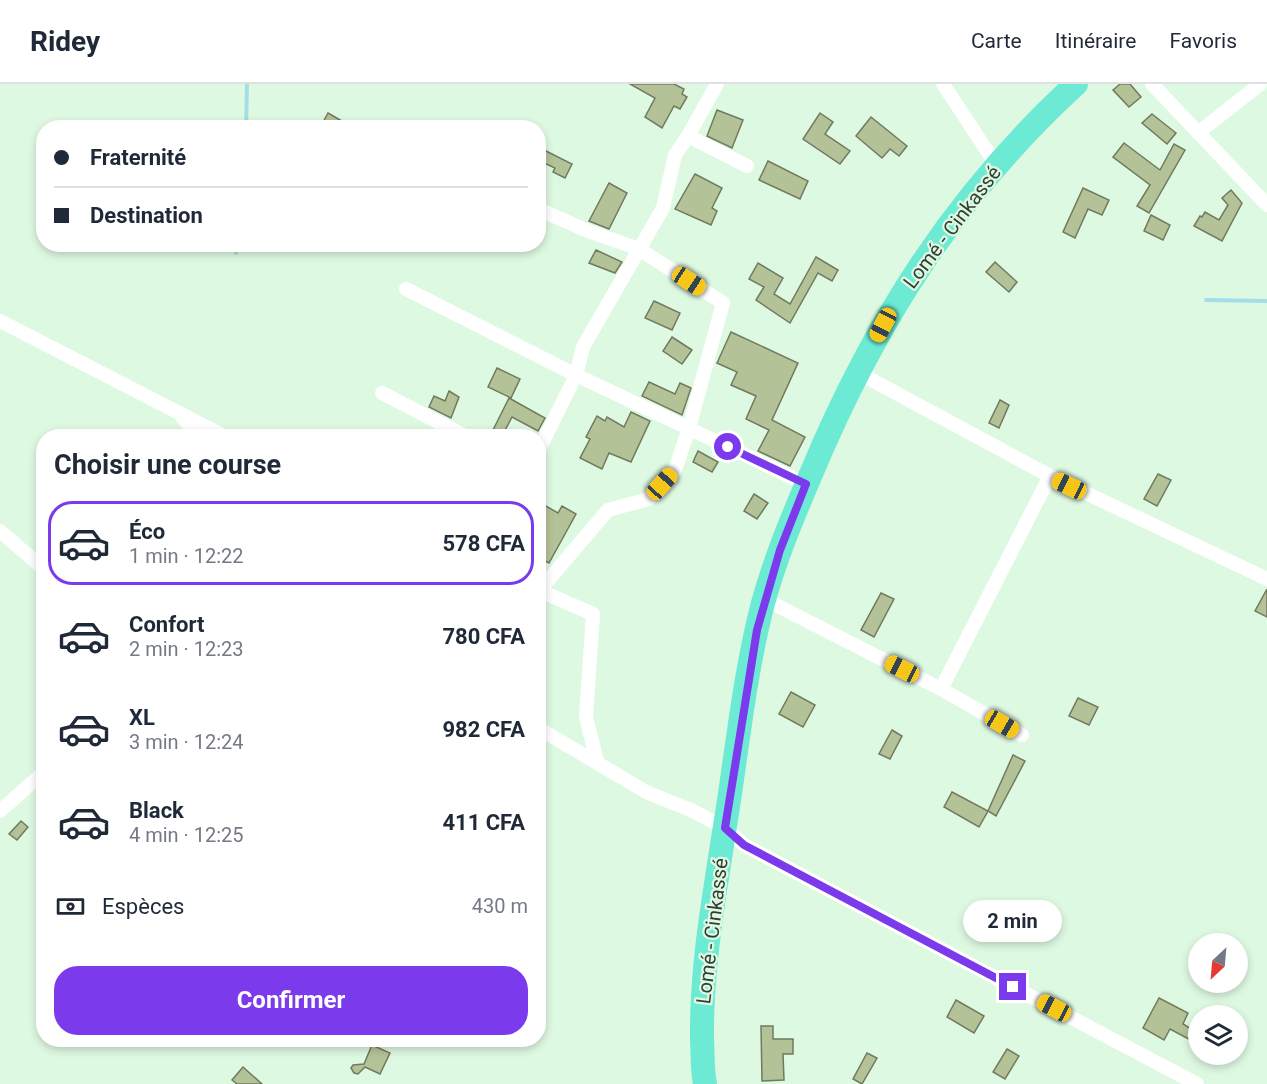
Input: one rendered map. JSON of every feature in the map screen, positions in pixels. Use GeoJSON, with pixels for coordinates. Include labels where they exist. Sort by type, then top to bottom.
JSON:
{"type":"FeatureCollection","features":[{"type":"Feature","properties":{"kind":"highway","name":"Lomé - Cinkassé"},"geometry":{"type":"LineString","coordinates":[[705,1084],[702,1018],[704,967],[715,885],[749,669],[764,599],[780,550],[831,425],[883,325],[932,246],[997,166],[1056,102],[1076,84]]}},
{"type":"Feature","properties":{"kind":"street"},"geometry":{"type":"LineString","coordinates":[[546,436],[576,375],[583,346],[663,208],[675,155],[717,84]]}},
{"type":"Feature","properties":{"kind":"street"},"geometry":{"type":"LineString","coordinates":[[943,84],[997,166]]}},
{"type":"Feature","properties":{"kind":"street"},"geometry":{"type":"LineString","coordinates":[[1152,84],[1267,205]]}},
{"type":"Feature","properties":{"kind":"street"},"geometry":{"type":"LineString","coordinates":[[1198,133],[1260,84]]}},
{"type":"Feature","properties":{"kind":"street"},"geometry":{"type":"LineString","coordinates":[[688,136],[747,166]]}},
{"type":"Feature","properties":{"kind":"street"},"geometry":{"type":"LineString","coordinates":[[546,213],[588,231],[639,249],[723,303],[689,428],[675,470],[649,499],[608,510],[546,583]]}},
{"type":"Feature","properties":{"kind":"street"},"geometry":{"type":"LineString","coordinates":[[406,289],[576,375],[806,484]]}},
{"type":"Feature","properties":{"kind":"street"},"geometry":{"type":"LineString","coordinates":[[0,321],[124,387],[210,429]]}},
{"type":"Feature","properties":{"kind":"street"},"geometry":{"type":"LineString","coordinates":[[858,372],[1050,476],[1267,579]]}},
{"type":"Feature","properties":{"kind":"street"},"geometry":{"type":"LineString","coordinates":[[382,393],[451,429]]}},
{"type":"Feature","properties":{"kind":"street"},"geometry":{"type":"LineString","coordinates":[[180,414],[192,429]]}},
{"type":"Feature","properties":{"kind":"street"},"geometry":{"type":"LineString","coordinates":[[941,689],[1050,476]]}},
{"type":"Feature","properties":{"kind":"street"},"geometry":{"type":"LineString","coordinates":[[0,531],[36,562]]}},
{"type":"Feature","properties":{"kind":"street"},"geometry":{"type":"LineString","coordinates":[[546,594],[593,614],[586,717],[597,761]]}},
{"type":"Feature","properties":{"kind":"street"},"geometry":{"type":"LineString","coordinates":[[764,599],[941,689],[1022,735]]}},
{"type":"Feature","properties":{"kind":"street"},"geometry":{"type":"LineString","coordinates":[[546,732],[648,793],[691,810],[725,828],[744,845],[1197,1084]]}},
{"type":"Feature","properties":{"kind":"street"},"geometry":{"type":"LineString","coordinates":[[0,811],[36,779]]}},
{"type":"Feature","properties":{"kind":"building"},"geometry":{"type":"Polygon","coordinates":[[[630,84],[674,84],[684,89],[682,94],[687,97],[680,109],[674,106],[662,128],[645,117],[655,98],[630,84]]]}},
{"type":"Feature","properties":{"kind":"building"},"geometry":{"type":"Polygon","coordinates":[[[1120,84],[1130,84],[1141,97],[1129,107],[1113,90],[1120,84]]]}},
{"type":"Feature","properties":{"kind":"building"},"geometry":{"type":"Polygon","coordinates":[[[717,110],[743,120],[732,148],[707,136],[717,110]]]}},
{"type":"Feature","properties":{"kind":"building"},"geometry":{"type":"Polygon","coordinates":[[[328,113],[340,120],[324,120],[328,113]]]}},
{"type":"Feature","properties":{"kind":"building"},"geometry":{"type":"Polygon","coordinates":[[[820,113],[833,122],[825,134],[850,151],[840,164],[803,139],[820,113]]]}},
{"type":"Feature","properties":{"kind":"building"},"geometry":{"type":"Polygon","coordinates":[[[1152,114],[1176,133],[1167,144],[1142,123],[1152,114]]]}},
{"type":"Feature","properties":{"kind":"building"},"geometry":{"type":"Polygon","coordinates":[[[871,117],[907,146],[899,156],[890,149],[882,158],[856,136],[871,117]]]}},
{"type":"Feature","properties":{"kind":"building"},"geometry":{"type":"Polygon","coordinates":[[[1124,143],[1160,170],[1174,144],[1185,150],[1149,213],[1137,206],[1150,185],[1113,157],[1124,143]]]}},
{"type":"Feature","properties":{"kind":"building"},"geometry":{"type":"Polygon","coordinates":[[[546,151],[572,164],[565,178],[553,172],[555,168],[546,164],[546,151]]]}},
{"type":"Feature","properties":{"kind":"building"},"geometry":{"type":"Polygon","coordinates":[[[768,161],[808,181],[800,199],[759,180],[768,161]]]}},
{"type":"Feature","properties":{"kind":"building"},"geometry":{"type":"Polygon","coordinates":[[[695,174],[722,188],[712,208],[717,211],[711,225],[675,209],[695,174]]]}},
{"type":"Feature","properties":{"kind":"building"},"geometry":{"type":"Polygon","coordinates":[[[609,183],[627,193],[609,229],[589,221],[609,183]]]}},
{"type":"Feature","properties":{"kind":"building"},"geometry":{"type":"Polygon","coordinates":[[[1083,188],[1109,200],[1102,215],[1088,209],[1075,238],[1063,232],[1083,188]]]}},
{"type":"Feature","properties":{"kind":"building"},"geometry":{"type":"Polygon","coordinates":[[[1231,190],[1242,203],[1222,241],[1194,226],[1205,212],[1219,220],[1228,205],[1222,198],[1231,190]]]}},
{"type":"Feature","properties":{"kind":"building"},"geometry":{"type":"Polygon","coordinates":[[[1151,215],[1170,225],[1163,240],[1144,231],[1151,215]]]}},
{"type":"Feature","properties":{"kind":"building"},"geometry":{"type":"Polygon","coordinates":[[[596,250],[622,262],[615,273],[589,263],[596,250]]]}},
{"type":"Feature","properties":{"kind":"building"},"geometry":{"type":"Polygon","coordinates":[[[816,257],[838,270],[832,281],[818,273],[790,323],[756,300],[764,287],[749,279],[758,263],[783,278],[774,294],[790,304],[816,257]]]}},
{"type":"Feature","properties":{"kind":"building"},"geometry":{"type":"Polygon","coordinates":[[[995,262],[1017,282],[1009,292],[986,272],[995,262]]]}},
{"type":"Feature","properties":{"kind":"building"},"geometry":{"type":"Polygon","coordinates":[[[654,301],[680,313],[672,330],[645,318],[654,301]]]}},
{"type":"Feature","properties":{"kind":"building"},"geometry":{"type":"Polygon","coordinates":[[[731,332],[798,363],[772,420],[805,437],[790,466],[758,451],[769,430],[746,419],[756,396],[731,385],[737,372],[717,363],[731,332]]]}},
{"type":"Feature","properties":{"kind":"building"},"geometry":{"type":"Polygon","coordinates":[[[672,337],[692,350],[682,364],[663,351],[672,337]]]}},
{"type":"Feature","properties":{"kind":"building"},"geometry":{"type":"Polygon","coordinates":[[[497,368],[520,379],[511,398],[488,387],[497,368]]]}},
{"type":"Feature","properties":{"kind":"building"},"geometry":{"type":"Polygon","coordinates":[[[649,382],[675,394],[680,383],[691,388],[682,415],[642,396],[649,382]]]}},
{"type":"Feature","properties":{"kind":"building"},"geometry":{"type":"Polygon","coordinates":[[[449,391],[459,397],[451,418],[429,407],[434,396],[445,401],[449,391]]]}},
{"type":"Feature","properties":{"kind":"building"},"geometry":{"type":"Polygon","coordinates":[[[509,398],[545,418],[539,429],[534,429],[512,417],[506,429],[494,429],[509,398]]]}},
{"type":"Feature","properties":{"kind":"building"},"geometry":{"type":"Polygon","coordinates":[[[1000,400],[1009,405],[999,428],[989,423],[1000,400]]]}},
{"type":"Feature","properties":{"kind":"building"},"geometry":{"type":"Polygon","coordinates":[[[631,412],[650,421],[631,462],[609,453],[602,469],[580,458],[590,439],[586,437],[597,416],[605,421],[607,417],[624,427],[631,412]]]}},
{"type":"Feature","properties":{"kind":"building"},"geometry":{"type":"Polygon","coordinates":[[[698,451],[718,462],[712,472],[693,462],[698,451]]]}},
{"type":"Feature","properties":{"kind":"building"},"geometry":{"type":"Polygon","coordinates":[[[1158,474],[1171,480],[1157,506],[1144,499],[1158,474]]]}},
{"type":"Feature","properties":{"kind":"building"},"geometry":{"type":"Polygon","coordinates":[[[754,494],[768,503],[757,519],[744,511],[754,494]]]}},
{"type":"Feature","properties":{"kind":"building"},"geometry":{"type":"Polygon","coordinates":[[[546,506],[558,513],[562,506],[576,514],[549,563],[546,561],[546,506]]]}},
{"type":"Feature","properties":{"kind":"building"},"geometry":{"type":"Polygon","coordinates":[[[1267,589],[1267,617],[1255,611],[1267,589]]]}},
{"type":"Feature","properties":{"kind":"building"},"geometry":{"type":"Polygon","coordinates":[[[881,593],[894,599],[874,637],[861,630],[881,593]]]}},
{"type":"Feature","properties":{"kind":"building"},"geometry":{"type":"Polygon","coordinates":[[[791,692],[815,705],[803,727],[779,714],[791,692]]]}},
{"type":"Feature","properties":{"kind":"building"},"geometry":{"type":"Polygon","coordinates":[[[1078,698],[1098,707],[1089,725],[1069,716],[1078,698]]]}},
{"type":"Feature","properties":{"kind":"building"},"geometry":{"type":"Polygon","coordinates":[[[892,730],[902,736],[890,759],[879,754],[892,730]]]}},
{"type":"Feature","properties":{"kind":"building"},"geometry":{"type":"Polygon","coordinates":[[[1013,755],[1025,761],[996,816],[988,811],[1013,755]]]}},
{"type":"Feature","properties":{"kind":"building"},"geometry":{"type":"Polygon","coordinates":[[[952,792],[988,811],[979,827],[944,807],[952,792]]]}},
{"type":"Feature","properties":{"kind":"building"},"geometry":{"type":"Polygon","coordinates":[[[21,821],[28,827],[17,840],[9,834],[21,821]]]}},
{"type":"Feature","properties":{"kind":"building"},"geometry":{"type":"Polygon","coordinates":[[[1159,998],[1188,1013],[1183,1024],[1188,1027],[1188,1039],[1170,1029],[1164,1040],[1143,1028],[1159,998]]]}},
{"type":"Feature","properties":{"kind":"building"},"geometry":{"type":"Polygon","coordinates":[[[956,1000],[984,1016],[974,1033],[947,1017],[956,1000]]]}},
{"type":"Feature","properties":{"kind":"building"},"geometry":{"type":"Polygon","coordinates":[[[761,1026],[773,1026],[773,1039],[793,1039],[793,1054],[783,1054],[784,1080],[762,1081],[761,1026]]]}},
{"type":"Feature","properties":{"kind":"building"},"geometry":{"type":"Polygon","coordinates":[[[371,1047],[390,1053],[380,1074],[365,1067],[358,1074],[354,1073],[351,1068],[353,1065],[364,1064],[371,1047]]]}},
{"type":"Feature","properties":{"kind":"building"},"geometry":{"type":"Polygon","coordinates":[[[1007,1049],[1019,1056],[1005,1079],[993,1072],[1007,1049]]]}},
{"type":"Feature","properties":{"kind":"building"},"geometry":{"type":"Polygon","coordinates":[[[867,1053],[877,1058],[862,1084],[853,1079],[867,1053]]]}},
{"type":"Feature","properties":{"kind":"building"},"geometry":{"type":"Polygon","coordinates":[[[243,1067],[262,1084],[237,1084],[232,1080],[243,1067]]]}},
{"type":"Feature","properties":{"kind":"waterway"},"geometry":{"type":"LineString","coordinates":[[246,120],[247,84]]}},
{"type":"Feature","properties":{"kind":"waterway"},"geometry":{"type":"LineString","coordinates":[[1206,300],[1267,301]]}},
{"type":"Feature","properties":{"kind":"route"},"geometry":{"type":"LineString","coordinates":[[728,447],[806,484],[764,599],[749,669],[725,828],[744,845],[1013,987]]}}]}
